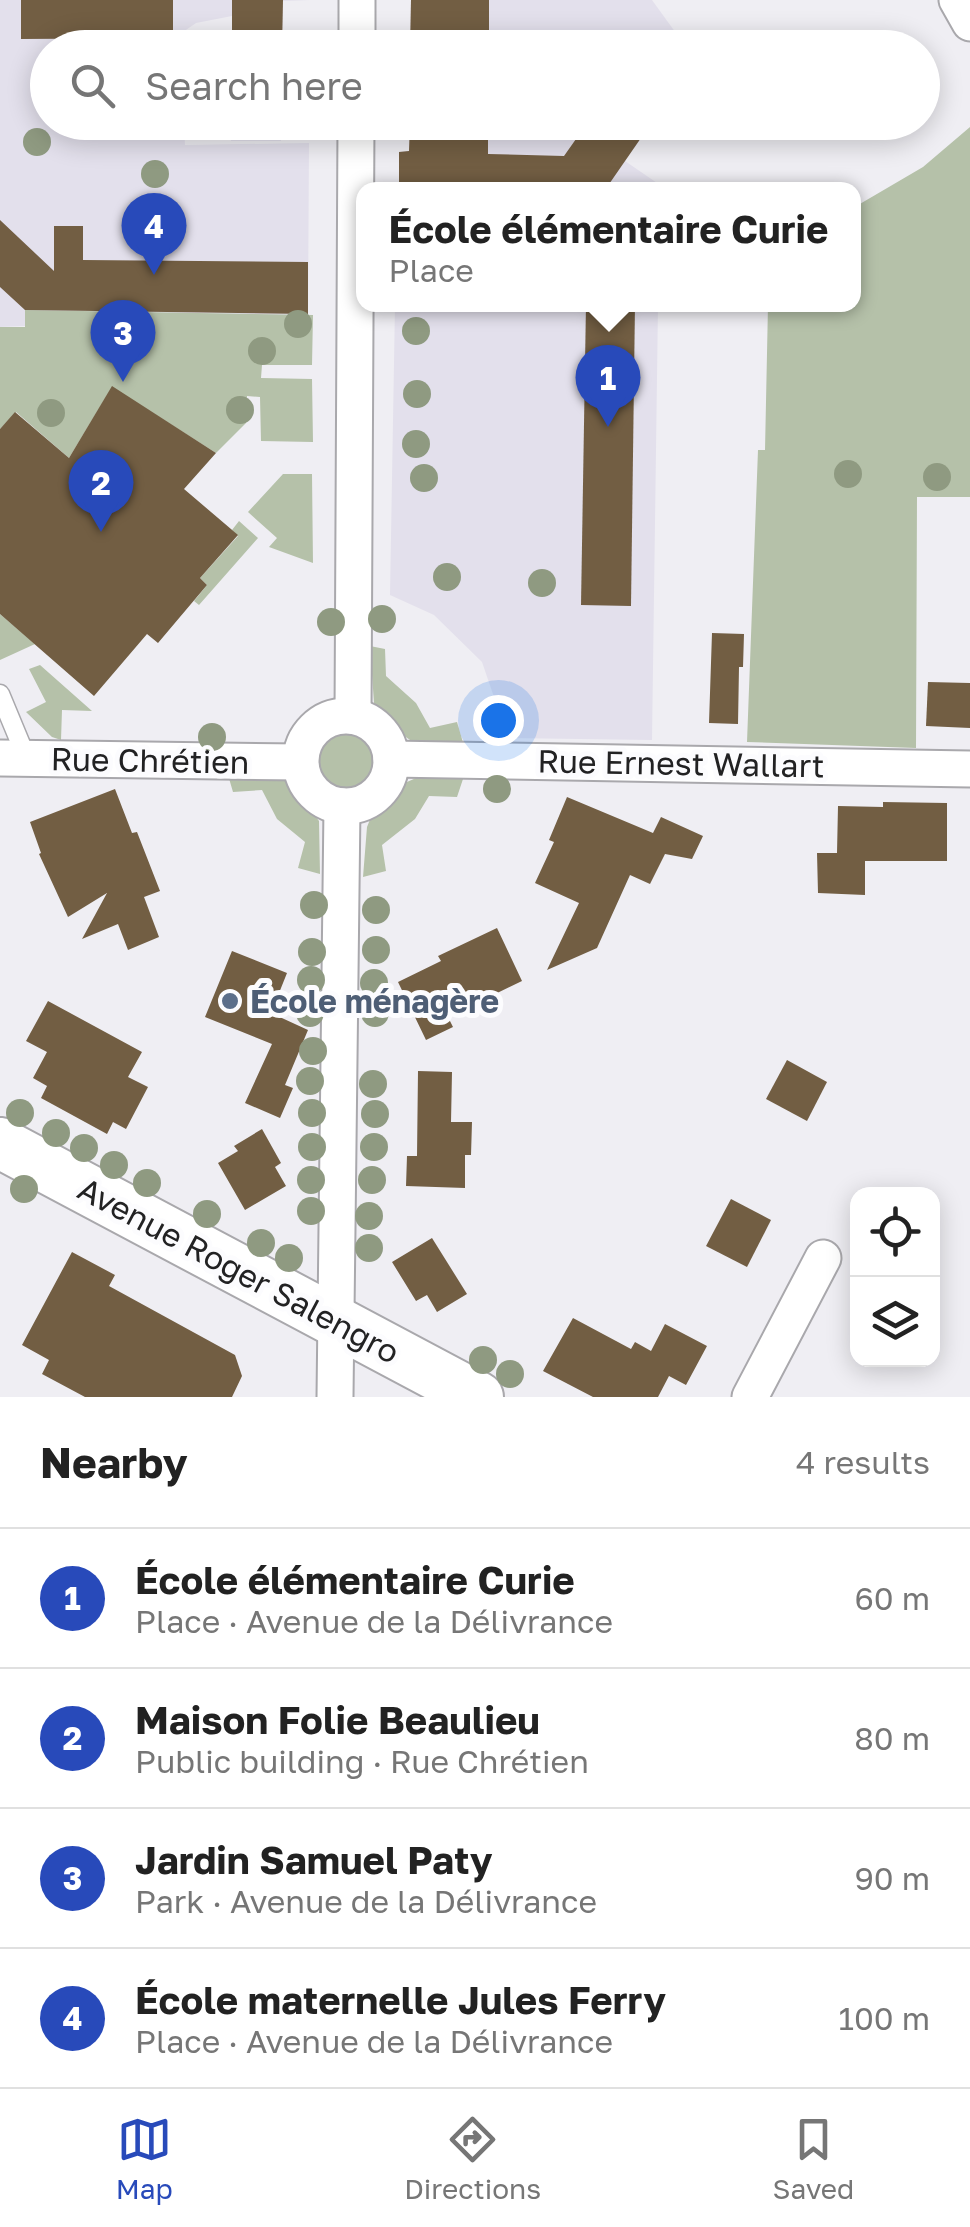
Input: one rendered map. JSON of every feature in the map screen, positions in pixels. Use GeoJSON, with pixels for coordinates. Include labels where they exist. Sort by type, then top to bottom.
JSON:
{"type":"FeatureCollection","features":[{"type":"Feature","properties":{"kind":"street"},"geometry":{"type":"LineString","coordinates":[[357,0],[357,30]]}},
{"type":"Feature","properties":{"kind":"street"},"geometry":{"type":"LineString","coordinates":[[957,0],[970,23]]}},
{"type":"Feature","properties":{"kind":"street"},"geometry":{"type":"LineString","coordinates":[[352,716],[356,140]]}},
{"type":"Feature","properties":{"kind":"street"},"geometry":{"type":"LineString","coordinates":[[336,716],[352,716],[375,726],[384,736],[391,759],[382,788],[372,798],[358,805],[342,806],[318,797],[303,775],[300,762],[302,746],[322,722],[336,716]]}},
{"type":"Feature","properties":{"kind":"street","name":"Rue Chrétien"},"geometry":{"type":"LineString","coordinates":[[13,758],[300,762]]}},
{"type":"Feature","properties":{"kind":"street","name":"Rue Ernest Wallart"},"geometry":{"type":"LineString","coordinates":[[391,759],[970,769]]}},
{"type":"Feature","properties":{"kind":"street"},"geometry":{"type":"LineString","coordinates":[[335,1397],[342,806]]}},
{"type":"Feature","properties":{"kind":"street","name":"Avenue Roger Salengro"},"geometry":{"type":"LineString","coordinates":[[0,1143],[478,1397]]}},
{"type":"Feature","properties":{"kind":"street"},"geometry":{"type":"LineString","coordinates":[[750,1397],[823,1258]]}},
{"type":"Feature","properties":{"kind":"lane"},"geometry":{"type":"LineString","coordinates":[[0,694],[13,758]]}},
{"type":"Feature","properties":{"kind":"shaded area"},"geometry":{"type":"Polygon","coordinates":[[[0,0],[310,0],[283,1],[282,30],[232,30],[232,16],[196,23],[186,30],[30,30],[30,140],[185,140],[185,145],[309,143],[308,314],[0,327],[0,0]]]}},
{"type":"Feature","properties":{"kind":"shaded area"},"geometry":{"type":"Polygon","coordinates":[[[411,0],[652,0],[674,30],[410,30],[411,0]]]}},
{"type":"Feature","properties":{"kind":"shaded area"},"geometry":{"type":"Polygon","coordinates":[[[409,140],[640,140],[625,161],[656,182],[399,182],[399,152],[409,151],[409,140]]]}},
{"type":"Feature","properties":{"kind":"shaded area"},"geometry":{"type":"Polygon","coordinates":[[[395,312],[658,312],[652,740],[508,738],[482,662],[434,615],[390,595],[395,312]]]}},
{"type":"Feature","properties":{"kind":"green space"},"geometry":{"type":"Polygon","coordinates":[[[970,127],[970,497],[917,497],[916,748],[747,742],[758,450],[765,450],[768,312],[861,312],[861,203],[923,167],[970,127]]]}},
{"type":"Feature","properties":{"kind":"green space"},"geometry":{"type":"Polygon","coordinates":[[[25,310],[313,315],[312,365],[262,365],[261,378],[312,379],[313,442],[261,441],[260,397],[247,396],[246,423],[216,453],[112,387],[69,458],[16,412],[0,429],[0,327],[25,327],[25,310]]]}},
{"type":"Feature","properties":{"kind":"green space"},"geometry":{"type":"Polygon","coordinates":[[[283,474],[312,474],[313,563],[269,547],[277,538],[248,512],[283,474]]]}},
{"type":"Feature","properties":{"kind":"green space"},"geometry":{"type":"Polygon","coordinates":[[[239,521],[258,538],[199,605],[194,601],[207,585],[200,578],[238,536],[232,530],[239,521]]]}},
{"type":"Feature","properties":{"kind":"green space"},"geometry":{"type":"Polygon","coordinates":[[[0,614],[35,644],[0,660],[0,614]]]}},
{"type":"Feature","properties":{"kind":"green space"},"geometry":{"type":"Polygon","coordinates":[[[370,646],[385,649],[386,676],[416,703],[430,728],[457,722],[464,746],[413,742],[400,733],[374,703],[370,646]]]}},
{"type":"Feature","properties":{"kind":"green space"},"geometry":{"type":"Polygon","coordinates":[[[40,665],[92,711],[62,710],[61,740],[52,737],[26,712],[46,702],[29,669],[40,665]]]}},
{"type":"Feature","properties":{"kind":"green space"},"geometry":{"type":"Polygon","coordinates":[[[345,730],[367,739],[376,761],[367,783],[345,792],[323,783],[314,761],[323,739],[345,730]]]}},
{"type":"Feature","properties":{"kind":"green space"},"geometry":{"type":"Polygon","coordinates":[[[465,773],[457,797],[429,796],[415,819],[382,845],[386,871],[363,877],[371,817],[400,785],[423,775],[465,773]]]}},
{"type":"Feature","properties":{"kind":"green space"},"geometry":{"type":"Polygon","coordinates":[[[228,775],[285,779],[290,784],[319,821],[320,874],[298,868],[305,842],[277,819],[262,790],[233,792],[228,775]]]}},
{"type":"Feature","properties":{"kind":"building"},"geometry":{"type":"Polygon","coordinates":[[[21,0],[173,0],[173,30],[30,30],[30,39],[21,39],[21,0]]]}},
{"type":"Feature","properties":{"kind":"building"},"geometry":{"type":"Polygon","coordinates":[[[232,0],[283,0],[282,30],[232,30],[232,0]]]}},
{"type":"Feature","properties":{"kind":"building"},"geometry":{"type":"Polygon","coordinates":[[[411,0],[489,0],[489,30],[410,30],[411,0]]]}},
{"type":"Feature","properties":{"kind":"building"},"geometry":{"type":"Polygon","coordinates":[[[409,140],[488,140],[488,154],[564,156],[575,140],[640,140],[611,182],[399,182],[399,152],[409,151],[409,140]]]}},
{"type":"Feature","properties":{"kind":"building"},"geometry":{"type":"Polygon","coordinates":[[[0,220],[54,271],[54,226],[83,226],[83,260],[308,262],[308,314],[25,310],[0,287],[0,220]]]}},
{"type":"Feature","properties":{"kind":"building"},"geometry":{"type":"Polygon","coordinates":[[[586,312],[635,312],[631,606],[581,605],[586,312]]]}},
{"type":"Feature","properties":{"kind":"building"},"geometry":{"type":"Polygon","coordinates":[[[112,386],[216,453],[184,489],[238,535],[200,578],[207,585],[158,643],[147,634],[94,696],[0,614],[0,429],[15,412],[69,458],[112,386]]]}},
{"type":"Feature","properties":{"kind":"building"},"geometry":{"type":"Polygon","coordinates":[[[712,633],[744,634],[738,724],[709,723],[712,633]]]}},
{"type":"Feature","properties":{"kind":"building"},"geometry":{"type":"Polygon","coordinates":[[[928,682],[970,683],[970,728],[926,726],[928,682]]]}},
{"type":"Feature","properties":{"kind":"building"},"geometry":{"type":"Polygon","coordinates":[[[115,789],[160,891],[144,897],[159,937],[128,950],[118,924],[82,939],[107,893],[68,917],[39,854],[30,822],[115,789]]]}},
{"type":"Feature","properties":{"kind":"building"},"geometry":{"type":"Polygon","coordinates":[[[567,797],[653,833],[661,817],[703,836],[692,859],[665,854],[650,884],[630,875],[597,948],[547,970],[579,903],[535,883],[554,842],[549,840],[567,797]]]}},
{"type":"Feature","properties":{"kind":"building"},"geometry":{"type":"Polygon","coordinates":[[[883,802],[947,803],[947,861],[865,861],[865,895],[818,893],[817,853],[837,853],[838,806],[883,807],[883,802]]]}},
{"type":"Feature","properties":{"kind":"building"},"geometry":{"type":"Polygon","coordinates":[[[497,928],[522,981],[448,1017],[453,1027],[426,1040],[398,982],[441,961],[438,956],[497,928]]]}},
{"type":"Feature","properties":{"kind":"building","name":"École ménagère"},"geometry":{"type":"Polygon","coordinates":[[[232,951],[287,973],[271,1013],[308,1030],[285,1085],[293,1088],[280,1118],[245,1103],[272,1044],[205,1017],[232,951]]]}},
{"type":"Feature","properties":{"kind":"building"},"geometry":{"type":"Polygon","coordinates":[[[48,1001],[142,1052],[128,1077],[148,1087],[126,1129],[113,1122],[107,1134],[41,1098],[47,1086],[33,1078],[47,1052],[26,1041],[48,1001]]]}},
{"type":"Feature","properties":{"kind":"building"},"geometry":{"type":"Polygon","coordinates":[[[787,1060],[827,1082],[807,1121],[766,1099],[787,1060]]]}},
{"type":"Feature","properties":{"kind":"building"},"geometry":{"type":"Polygon","coordinates":[[[418,1071],[452,1072],[451,1122],[472,1122],[471,1155],[465,1155],[465,1188],[406,1186],[407,1156],[417,1156],[418,1071]]]}},
{"type":"Feature","properties":{"kind":"building"},"geometry":{"type":"Polygon","coordinates":[[[262,1129],[281,1163],[275,1167],[286,1186],[245,1210],[218,1163],[238,1151],[234,1146],[262,1129]]]}},
{"type":"Feature","properties":{"kind":"building"},"geometry":{"type":"Polygon","coordinates":[[[731,1199],[771,1220],[747,1267],[706,1246],[731,1199]]]}},
{"type":"Feature","properties":{"kind":"building"},"geometry":{"type":"Polygon","coordinates":[[[432,1238],[467,1294],[437,1312],[427,1295],[416,1301],[392,1262],[432,1238]]]}},
{"type":"Feature","properties":{"kind":"building"},"geometry":{"type":"Polygon","coordinates":[[[72,1252],[115,1275],[109,1286],[235,1355],[242,1376],[232,1397],[85,1397],[42,1374],[49,1360],[22,1345],[72,1252]]]}},
{"type":"Feature","properties":{"kind":"building"},"geometry":{"type":"Polygon","coordinates":[[[573,1318],[631,1349],[635,1342],[651,1351],[665,1324],[707,1346],[686,1385],[669,1376],[658,1397],[593,1397],[543,1371],[573,1318]]]}},
{"type":"Feature","properties":{"kind":"place","name":"École maternelle Jules Ferry"},"geometry":{"type":"Point","coordinates":[154,275]}},
{"type":"Feature","properties":{"kind":"place","name":"Jardin Samuel Paty"},"geometry":{"type":"Point","coordinates":[123,382]}},
{"type":"Feature","properties":{"kind":"place","name":"École élémentaire Curie"},"geometry":{"type":"Point","coordinates":[608,427]}},
{"type":"Feature","properties":{"kind":"place","name":"Maison Folie Beaulieu"},"geometry":{"type":"Point","coordinates":[101,532]}},
{"type":"Feature","properties":{"kind":"place","name":"École ménagère"},"geometry":{"type":"Point","coordinates":[230,1001]}}]}
